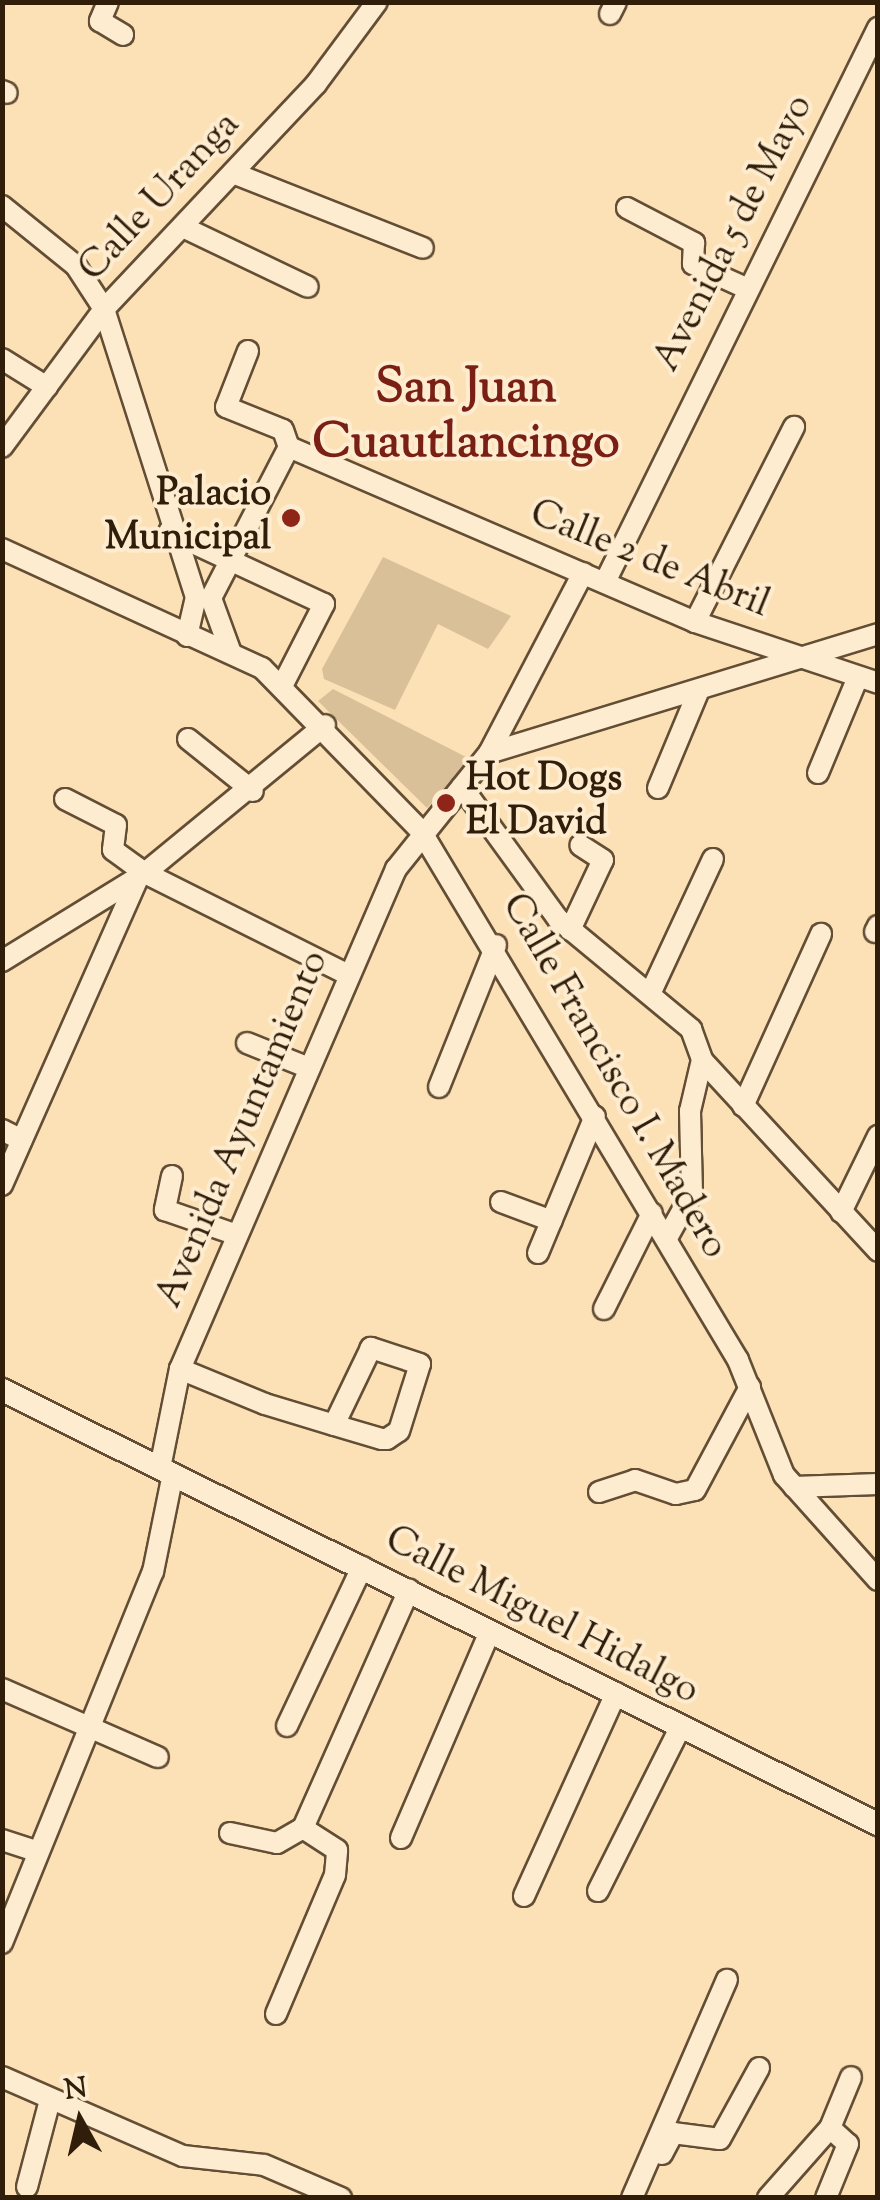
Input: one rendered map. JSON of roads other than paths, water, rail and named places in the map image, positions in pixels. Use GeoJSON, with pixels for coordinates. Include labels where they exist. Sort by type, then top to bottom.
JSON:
{"type":"FeatureCollection","features":[{"type":"Feature","properties":{"kind":"street"},"geometry":{"type":"LineString","coordinates":[[108,2],[100,21],[123,35]]}},
{"type":"Feature","properties":{"kind":"street","name":"Calle Uranga"},"geometry":{"type":"LineString","coordinates":[[2,447],[104,309],[185,228],[377,2]]}},
{"type":"Feature","properties":{"kind":"street","name":"Avenida 5 de Mayo"},"geometry":{"type":"LineString","coordinates":[[605,582],[744,287],[878,28]]}},
{"type":"Feature","properties":{"kind":"street"},"geometry":{"type":"LineString","coordinates":[[233,173],[423,248]]}},
{"type":"Feature","properties":{"kind":"street"},"geometry":{"type":"LineString","coordinates":[[2,206],[76,266],[104,309],[170,532],[199,609],[187,636]]}},
{"type":"Feature","properties":{"kind":"street"},"geometry":{"type":"LineString","coordinates":[[628,208],[694,243],[692,264],[744,287]]}},
{"type":"Feature","properties":{"kind":"street"},"geometry":{"type":"LineString","coordinates":[[185,228],[308,288]]}},
{"type":"Feature","properties":{"kind":"street","name":"Calle 2 de Abril"},"geometry":{"type":"LineString","coordinates":[[248,351],[226,407],[284,430],[288,447],[695,622],[868,680]]}},
{"type":"Feature","properties":{"kind":"street"},"geometry":{"type":"LineString","coordinates":[[2,360],[47,387]]}},
{"type":"Feature","properties":{"kind":"street"},"geometry":{"type":"LineString","coordinates":[[695,622],[794,426]]}},
{"type":"Feature","properties":{"kind":"street"},"geometry":{"type":"LineString","coordinates":[[231,653],[211,598],[288,447]]}},
{"type":"Feature","properties":{"kind":"street"},"geometry":{"type":"LineString","coordinates":[[170,532],[324,604],[283,684]]}},
{"type":"Feature","properties":{"kind":"street","name":"Calle Francisco I. Madero"},"geometry":{"type":"LineString","coordinates":[[2,549],[231,653],[283,684],[421,832],[496,944],[666,1238],[750,1387],[794,1487],[878,1580]]}},
{"type":"Feature","properties":{"kind":"street","name":"Avenida Ayuntamiento"},"geometry":{"type":"LineString","coordinates":[[4,1938],[11,1894],[38,1852],[152,1572],[180,1369],[350,975],[421,832],[489,753],[583,573]]}},
{"type":"Feature","properties":{"kind":"street"},"geometry":{"type":"LineString","coordinates":[[489,753],[878,634]]}},
{"type":"Feature","properties":{"kind":"street"},"geometry":{"type":"LineString","coordinates":[[818,774],[868,680]]}},
{"type":"Feature","properties":{"kind":"street"},"geometry":{"type":"LineString","coordinates":[[658,788],[699,690]]}},
{"type":"Feature","properties":{"kind":"street"},"geometry":{"type":"LineString","coordinates":[[2,961],[141,876],[253,791],[325,725]]}},
{"type":"Feature","properties":{"kind":"street"},"geometry":{"type":"LineString","coordinates":[[188,739],[253,791]]}},
{"type":"Feature","properties":{"kind":"street"},"geometry":{"type":"LineString","coordinates":[[462,788],[570,930],[691,1029],[702,1060],[878,1251]]}},
{"type":"Feature","properties":{"kind":"street"},"geometry":{"type":"LineString","coordinates":[[65,799],[116,825],[113,850],[141,876],[350,975]]}},
{"type":"Feature","properties":{"kind":"street"},"geometry":{"type":"LineString","coordinates":[[570,930],[603,860],[580,845]]}},
{"type":"Feature","properties":{"kind":"street"},"geometry":{"type":"LineString","coordinates":[[650,994],[713,859]]}},
{"type":"Feature","properties":{"kind":"street"},"geometry":{"type":"LineString","coordinates":[[2,1185],[141,876]]}},
{"type":"Feature","properties":{"kind":"street"},"geometry":{"type":"LineString","coordinates":[[743,1106],[820,934]]}},
{"type":"Feature","properties":{"kind":"street"},"geometry":{"type":"LineString","coordinates":[[439,1087],[496,944]]}},
{"type":"Feature","properties":{"kind":"street"},"geometry":{"type":"LineString","coordinates":[[247,1043],[309,1068]]}},
{"type":"Feature","properties":{"kind":"street"},"geometry":{"type":"LineString","coordinates":[[666,1238],[692,1194],[690,1110],[702,1060]]}},
{"type":"Feature","properties":{"kind":"street"},"geometry":{"type":"LineString","coordinates":[[538,1252],[595,1116]]}},
{"type":"Feature","properties":{"kind":"street"},"geometry":{"type":"LineString","coordinates":[[2,1130],[22,1140]]}},
{"type":"Feature","properties":{"kind":"street"},"geometry":{"type":"LineString","coordinates":[[841,1212],[878,1136]]}},
{"type":"Feature","properties":{"kind":"street"},"geometry":{"type":"LineString","coordinates":[[172,1176],[165,1210],[237,1235]]}},
{"type":"Feature","properties":{"kind":"street"},"geometry":{"type":"LineString","coordinates":[[501,1202],[552,1221]]}},
{"type":"Feature","properties":{"kind":"street"},"geometry":{"type":"LineString","coordinates":[[604,1308],[652,1214]]}},
{"type":"Feature","properties":{"kind":"street"},"geometry":{"type":"LineString","coordinates":[[180,1369],[334,1425],[394,1438],[420,1364],[371,1348],[334,1425]]}},
{"type":"Feature","properties":{"kind":"street"},"geometry":{"type":"LineString","coordinates":[[599,1492],[636,1480],[676,1494],[695,1490],[750,1387]]}},
{"type":"Feature","properties":{"kind":"street","name":"Calle Miguel Hidalgo"},"geometry":{"type":"LineString","coordinates":[[2,1390],[878,1824]]}},
{"type":"Feature","properties":{"kind":"street"},"geometry":{"type":"LineString","coordinates":[[794,1487],[878,1484]]}},
{"type":"Feature","properties":{"kind":"street"},"geometry":{"type":"LineString","coordinates":[[287,1726],[362,1566]]}},
{"type":"Feature","properties":{"kind":"street"},"geometry":{"type":"LineString","coordinates":[[230,1833],[277,1843],[304,1828],[409,1590]]}},
{"type":"Feature","properties":{"kind":"street"},"geometry":{"type":"LineString","coordinates":[[401,1838],[490,1631]]}},
{"type":"Feature","properties":{"kind":"street"},"geometry":{"type":"LineString","coordinates":[[2,1689],[158,1757]]}},
{"type":"Feature","properties":{"kind":"street"},"geometry":{"type":"LineString","coordinates":[[524,1896],[616,1694]]}},
{"type":"Feature","properties":{"kind":"street"},"geometry":{"type":"LineString","coordinates":[[598,1892],[681,1726]]}},
{"type":"Feature","properties":{"kind":"street"},"geometry":{"type":"LineString","coordinates":[[276,2014],[335,1874],[337,1850],[304,1828]]}},
{"type":"Feature","properties":{"kind":"street"},"geometry":{"type":"LineString","coordinates":[[2,1840],[38,1852]]}},
{"type":"Feature","properties":{"kind":"street"},"geometry":{"type":"LineString","coordinates":[[632,2198],[726,1980]]}},
{"type":"Feature","properties":{"kind":"street"},"geometry":{"type":"LineString","coordinates":[[643,2198],[673,2133],[720,2139],[759,2068]]}},
{"type":"Feature","properties":{"kind":"street"},"geometry":{"type":"LineString","coordinates":[[2,2077],[183,2156],[264,2165],[341,2198]]}},
{"type":"Feature","properties":{"kind":"street"},"geometry":{"type":"LineString","coordinates":[[768,2198],[830,2128],[851,2077]]}},
{"type":"Feature","properties":{"kind":"street"},"geometry":{"type":"LineString","coordinates":[[27,2187],[50,2100]]}},
{"type":"Feature","properties":{"kind":"street"},"geometry":{"type":"LineString","coordinates":[[826,2198],[848,2144],[830,2128]]}},
{"type":"Feature","properties":{"kind":"place","name":"Palacio Municipal"},"geometry":{"type":"Point","coordinates":[291,518]}},
{"type":"Feature","properties":{"kind":"place","name":"Hot Dogs El David"},"geometry":{"type":"Point","coordinates":[446,803]}},
{"type":"Feature","properties":{"kind":"district","name":"San Juan Cuautlancingo"},"geometry":{"type":"Point","coordinates":[466,416]}}]}
